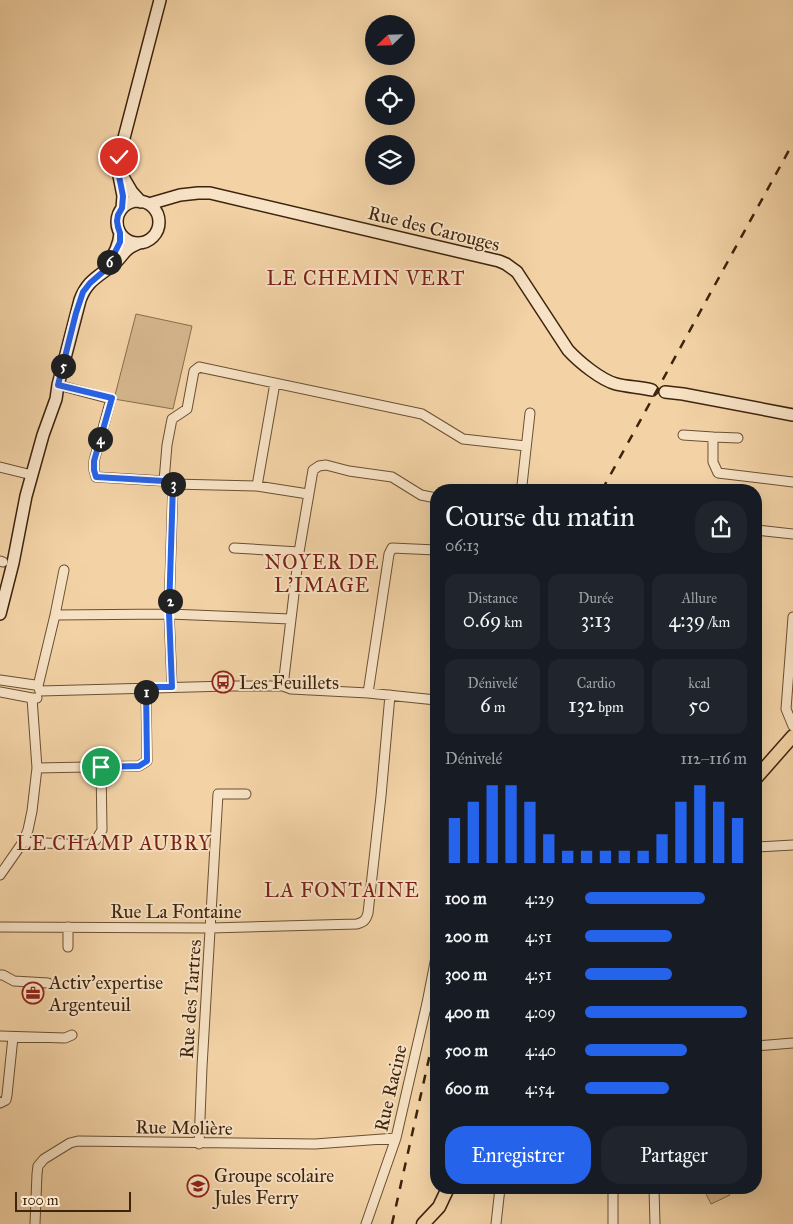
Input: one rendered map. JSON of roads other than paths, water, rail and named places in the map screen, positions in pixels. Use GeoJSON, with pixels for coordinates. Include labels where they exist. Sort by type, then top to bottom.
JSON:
{"type":"FeatureCollection","features":[{"type":"Feature","properties":{"kind":"main road"},"geometry":{"type":"LineString","coordinates":[[105,270],[118,248],[120,233],[117,221],[122,208],[123,196],[118,171],[118,160],[160,0]]}},
{"type":"Feature","properties":{"kind":"main road"},"geometry":{"type":"LineString","coordinates":[[118,160],[132,192],[154,209],[158,215],[159,222]]}},
{"type":"Feature","properties":{"kind":"main road","name":"Rue des Carouges"},"geometry":{"type":"LineString","coordinates":[[145,203],[198,193],[210,194],[499,261],[517,272],[575,358],[614,384],[652,390]]}},
{"type":"Feature","properties":{"kind":"main road"},"geometry":{"type":"LineString","coordinates":[[0,614],[32,475],[43,435],[56,399],[76,313],[83,292],[90,283],[114,264],[130,248],[153,237],[157,232],[159,222],[166,209],[186,195]]}},
{"type":"Feature","properties":{"kind":"main road"},"geometry":{"type":"LineString","coordinates":[[122,208],[134,202],[145,203]]}},
{"type":"Feature","properties":{"kind":"main road"},"geometry":{"type":"LineString","coordinates":[[120,233],[128,240],[139,243]]}},
{"type":"Feature","properties":{"kind":"main road"},"geometry":{"type":"LineString","coordinates":[[665,392],[793,415]]}},
{"type":"Feature","properties":{"kind":"main road"},"geometry":{"type":"LineString","coordinates":[[762,771],[793,736]]}},
{"type":"Feature","properties":{"kind":"main road"},"geometry":{"type":"LineString","coordinates":[[423,1224],[439,1207],[445,1194]]}},
{"type":"Feature","properties":{"kind":"street"},"geometry":{"type":"LineString","coordinates":[[172,687],[167,445],[172,419],[187,409],[194,370],[199,367],[422,414],[463,439],[526,446]]}},
{"type":"Feature","properties":{"kind":"street"},"geometry":{"type":"LineString","coordinates":[[257,486],[275,383]]}},
{"type":"Feature","properties":{"kind":"street"},"geometry":{"type":"LineString","coordinates":[[58,385],[112,398],[95,456],[93,466],[96,477],[257,486],[308,494]]}},
{"type":"Feature","properties":{"kind":"street"},"geometry":{"type":"LineString","coordinates":[[522,484],[530,413]]}},
{"type":"Feature","properties":{"kind":"street"},"geometry":{"type":"LineString","coordinates":[[683,435],[738,438]]}},
{"type":"Feature","properties":{"kind":"street"},"geometry":{"type":"LineString","coordinates":[[714,437],[713,462],[718,473],[793,482]]}},
{"type":"Feature","properties":{"kind":"street"},"geometry":{"type":"LineString","coordinates":[[282,686],[299,552],[313,470],[319,466],[326,465],[349,471],[392,477],[421,496],[430,497]]}},
{"type":"Feature","properties":{"kind":"street"},"geometry":{"type":"LineString","coordinates":[[0,467],[32,475]]}},
{"type":"Feature","properties":{"kind":"street"},"geometry":{"type":"LineString","coordinates":[[762,531],[793,534]]}},
{"type":"Feature","properties":{"kind":"street"},"geometry":{"type":"LineString","coordinates":[[234,548],[299,552]]}},
{"type":"Feature","properties":{"kind":"street"},"geometry":{"type":"LineString","coordinates":[[368,693],[392,548],[430,550]]}},
{"type":"Feature","properties":{"kind":"street"},"geometry":{"type":"LineString","coordinates":[[0,692],[32,698],[39,696],[64,570]]}},
{"type":"Feature","properties":{"kind":"street"},"geometry":{"type":"LineString","coordinates":[[55,615],[169,614],[290,619]]}},
{"type":"Feature","properties":{"kind":"street"},"geometry":{"type":"LineString","coordinates":[[793,617],[786,709],[793,726]]}},
{"type":"Feature","properties":{"kind":"street"},"geometry":{"type":"LineString","coordinates":[[0,680],[39,689],[282,686],[291,689],[368,693],[430,699]]}},
{"type":"Feature","properties":{"kind":"street"},"geometry":{"type":"LineString","coordinates":[[37,768],[139,766],[147,761],[146,687]]}},
{"type":"Feature","properties":{"kind":"street","name":"Rue La Fontaine"},"geometry":{"type":"LineString","coordinates":[[0,927],[211,928],[357,924],[366,920],[381,796],[390,696]]}},
{"type":"Feature","properties":{"kind":"street"},"geometry":{"type":"LineString","coordinates":[[0,874],[23,842],[32,811],[37,768],[32,698]]}},
{"type":"Feature","properties":{"kind":"street"},"geometry":{"type":"LineString","coordinates":[[23,842],[88,845],[96,840],[102,830],[101,767]]}},
{"type":"Feature","properties":{"kind":"street","name":"Rue des Tartres"},"geometry":{"type":"LineString","coordinates":[[199,1144],[218,794],[246,794]]}},
{"type":"Feature","properties":{"kind":"street"},"geometry":{"type":"LineString","coordinates":[[762,847],[793,845]]}},
{"type":"Feature","properties":{"kind":"street"},"geometry":{"type":"LineString","coordinates":[[68,927],[68,947]]}},
{"type":"Feature","properties":{"kind":"street"},"geometry":{"type":"LineString","coordinates":[[0,975],[14,981],[48,983]]}},
{"type":"Feature","properties":{"kind":"street","name":"Rue Racine"},"geometry":{"type":"LineString","coordinates":[[366,1224],[396,1138],[430,988]]}},
{"type":"Feature","properties":{"kind":"street"},"geometry":{"type":"LineString","coordinates":[[0,1036],[65,1038],[72,1035]]}},
{"type":"Feature","properties":{"kind":"street"},"geometry":{"type":"LineString","coordinates":[[0,1103],[6,1100],[7,1095],[13,1037]]}},
{"type":"Feature","properties":{"kind":"street"},"geometry":{"type":"LineString","coordinates":[[762,1046],[793,1043]]}},
{"type":"Feature","properties":{"kind":"street","name":"Rue Molière"},"geometry":{"type":"LineString","coordinates":[[35,1224],[36,1174],[38,1166],[44,1159],[70,1143],[78,1141],[315,1144],[396,1138]]}},
{"type":"Feature","properties":{"kind":"street"},"geometry":{"type":"LineString","coordinates":[[496,1224],[499,1194]]}},
{"type":"Feature","properties":{"kind":"street"},"geometry":{"type":"LineString","coordinates":[[612,1194],[613,1224]]}},
{"type":"Feature","properties":{"kind":"street"},"geometry":{"type":"LineString","coordinates":[[654,1194],[654,1224]]}},
{"type":"Feature","properties":{"kind":"railway"},"geometry":{"type":"LineString","coordinates":[[605,484],[793,143]]}},
{"type":"Feature","properties":{"kind":"railway"},"geometry":{"type":"LineString","coordinates":[[392,1224],[430,1054]]}},
{"type":"Feature","properties":{"kind":"place","name":"Les Feuillets"},"geometry":{"type":"Point","coordinates":[223,682]}},
{"type":"Feature","properties":{"kind":"place","name":"Activ'expertise Argenteuil"},"geometry":{"type":"Point","coordinates":[33,993]}},
{"type":"Feature","properties":{"kind":"place","name":"Groupe scolaire Jules Ferry"},"geometry":{"type":"Point","coordinates":[198,1186]}},
{"type":"Feature","properties":{"kind":"district","name":"LE CHEMIN VERT"},"geometry":{"type":"Point","coordinates":[366,278]}},
{"type":"Feature","properties":{"kind":"district","name":"NOYER DE L'IMAGE"},"geometry":{"type":"Point","coordinates":[322,574]}},
{"type":"Feature","properties":{"kind":"district","name":"LE CHAMP AUBRY"},"geometry":{"type":"Point","coordinates":[114,843]}},
{"type":"Feature","properties":{"kind":"district","name":"LA FONTAINE"},"geometry":{"type":"Point","coordinates":[342,890]}}]}
